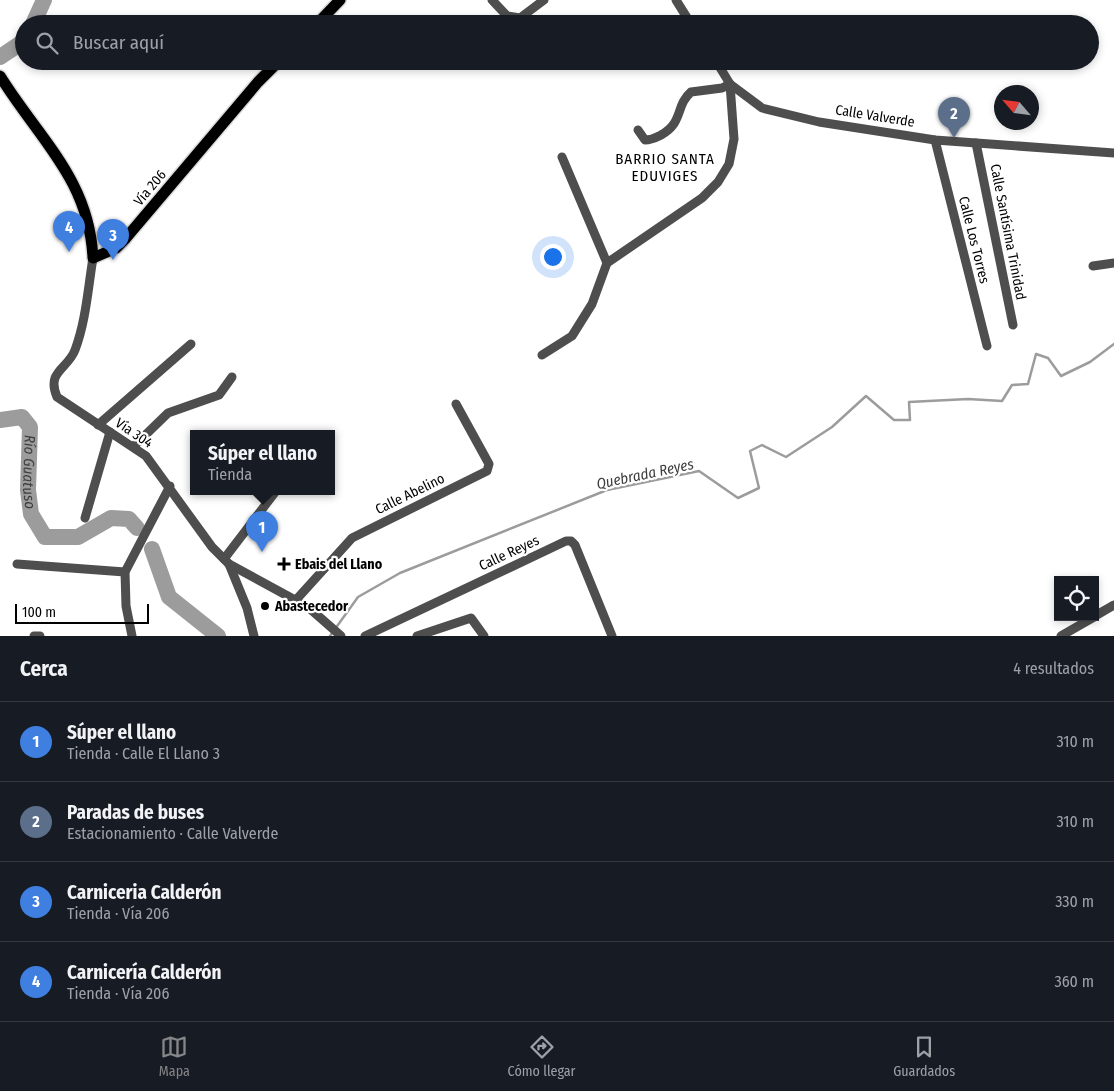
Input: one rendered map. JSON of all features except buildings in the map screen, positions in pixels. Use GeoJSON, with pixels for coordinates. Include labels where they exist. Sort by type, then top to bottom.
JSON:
{"type":"FeatureCollection","features":[{"type":"Feature","properties":{"kind":"main road"},"geometry":{"type":"LineString","coordinates":[[326,15],[340,0]]}},
{"type":"Feature","properties":{"kind":"main road","name":"Vía 206"},"geometry":{"type":"LineString","coordinates":[[93,258],[116,248],[126,238],[270,70]]}},
{"type":"Feature","properties":{"kind":"main road"},"geometry":{"type":"LineString","coordinates":[[0,76],[20,108],[47,142],[71,178],[85,209],[92,235],[93,258]]}},
{"type":"Feature","properties":{"kind":"street"},"geometry":{"type":"LineString","coordinates":[[492,0],[506,15]]}},
{"type":"Feature","properties":{"kind":"street"},"geometry":{"type":"LineString","coordinates":[[524,15],[544,0]]}},
{"type":"Feature","properties":{"kind":"street"},"geometry":{"type":"LineString","coordinates":[[676,0],[685,15]]}},
{"type":"Feature","properties":{"kind":"street","name":"Calle Valverde"},"geometry":{"type":"LineString","coordinates":[[721,70],[730,84],[762,108],[819,122],[935,140],[1114,153]]}},
{"type":"Feature","properties":{"kind":"street"},"geometry":{"type":"LineString","coordinates":[[542,355],[572,336],[592,304],[607,263],[702,198],[718,182],[729,164],[734,139],[730,84],[722,88],[691,92],[684,100],[673,127],[653,139],[646,140],[638,130]]}},
{"type":"Feature","properties":{"kind":"street","name":"Calle Los Torres"},"geometry":{"type":"LineString","coordinates":[[935,140],[986,346]]}},
{"type":"Feature","properties":{"kind":"street","name":"Calle Santísima Trinidad"},"geometry":{"type":"LineString","coordinates":[[976,144],[1013,325]]}},
{"type":"Feature","properties":{"kind":"street"},"geometry":{"type":"LineString","coordinates":[[562,157],[607,263]]}},
{"type":"Feature","properties":{"kind":"street","name":"Vía 304"},"geometry":{"type":"LineString","coordinates":[[93,258],[75,352],[59,370],[54,383],[54,390],[62,402],[134,446],[146,456],[170,486],[212,548],[227,562],[296,601],[331,626],[341,636]]}},
{"type":"Feature","properties":{"kind":"street"},"geometry":{"type":"LineString","coordinates":[[1093,266],[1114,263]]}},
{"type":"Feature","properties":{"kind":"street"},"geometry":{"type":"LineString","coordinates":[[98,425],[191,344]]}},
{"type":"Feature","properties":{"kind":"street"},"geometry":{"type":"LineString","coordinates":[[134,446],[168,413],[219,394],[232,377]]}},
{"type":"Feature","properties":{"kind":"street","name":"Calle Abelino"},"geometry":{"type":"LineString","coordinates":[[296,601],[352,538],[487,471],[489,464],[456,404]]}},
{"type":"Feature","properties":{"kind":"street"},"geometry":{"type":"LineString","coordinates":[[85,518],[110,432]]}},
{"type":"Feature","properties":{"kind":"street"},"geometry":{"type":"LineString","coordinates":[[132,636],[126,606],[125,572],[170,486]]}},
{"type":"Feature","properties":{"kind":"street"},"geometry":{"type":"LineString","coordinates":[[254,636],[247,608],[227,562],[273,495]]}},
{"type":"Feature","properties":{"kind":"street","name":"Calle Reyes"},"geometry":{"type":"LineString","coordinates":[[365,636],[566,541],[571,541],[576,545],[612,636]]}},
{"type":"Feature","properties":{"kind":"street"},"geometry":{"type":"LineString","coordinates":[[17,564],[125,572]]}},
{"type":"Feature","properties":{"kind":"street"},"geometry":{"type":"LineString","coordinates":[[1099,614],[1114,605]]}},
{"type":"Feature","properties":{"kind":"street"},"geometry":{"type":"LineString","coordinates":[[417,636],[471,618],[484,636]]}},
{"type":"Feature","properties":{"kind":"street"},"geometry":{"type":"LineString","coordinates":[[1062,636],[1087,621]]}},
{"type":"Feature","properties":{"kind":"street"},"geometry":{"type":"LineString","coordinates":[[34,636],[40,636]]}},
{"type":"Feature","properties":{"kind":"waterway"},"geometry":{"type":"LineString","coordinates":[[37,15],[44,0]]}},
{"type":"Feature","properties":{"kind":"waterway"},"geometry":{"type":"LineString","coordinates":[[0,57],[15,47]]}},
{"type":"Feature","properties":{"kind":"waterway","name":"Quebrada Reyes"},"geometry":{"type":"LineString","coordinates":[[330,636],[358,597],[400,573],[607,490],[699,471],[738,498],[759,488],[750,451],[762,445],[786,457],[832,427],[866,396],[894,420],[910,420],[909,402],[968,399],[1002,401],[1012,385],[1028,384],[1036,354],[1048,358],[1061,376],[1090,362],[1114,344]]}},
{"type":"Feature","properties":{"kind":"waterway","name":"Río Guatuso"},"geometry":{"type":"LineString","coordinates":[[0,420],[22,417],[30,427],[28,490],[31,514],[45,537],[78,537],[111,518],[129,519],[137,528]]}},
{"type":"Feature","properties":{"kind":"waterway","name":"Río Guatuso"},"geometry":{"type":"LineString","coordinates":[[152,549],[169,597],[218,636]]}},
{"type":"Feature","properties":{"kind":"place","name":"Paradas de buses"},"geometry":{"type":"Point","coordinates":[954,138]}},
{"type":"Feature","properties":{"kind":"place","name":"Carnicería Calderón"},"geometry":{"type":"Point","coordinates":[69,252]}},
{"type":"Feature","properties":{"kind":"place","name":"Carniceria Calderón"},"geometry":{"type":"Point","coordinates":[113,260]}},
{"type":"Feature","properties":{"kind":"place","name":"Súper el llano"},"geometry":{"type":"Point","coordinates":[262,552]}},
{"type":"Feature","properties":{"kind":"place","name":"Ebais del Llano"},"geometry":{"type":"Point","coordinates":[284,564]}},
{"type":"Feature","properties":{"kind":"place","name":"Abastecedor"},"geometry":{"type":"Point","coordinates":[265,606]}},
{"type":"Feature","properties":{"kind":"district","name":"BARRIO SANTA EDUVIGES"},"geometry":{"type":"Point","coordinates":[665,168]}}]}
